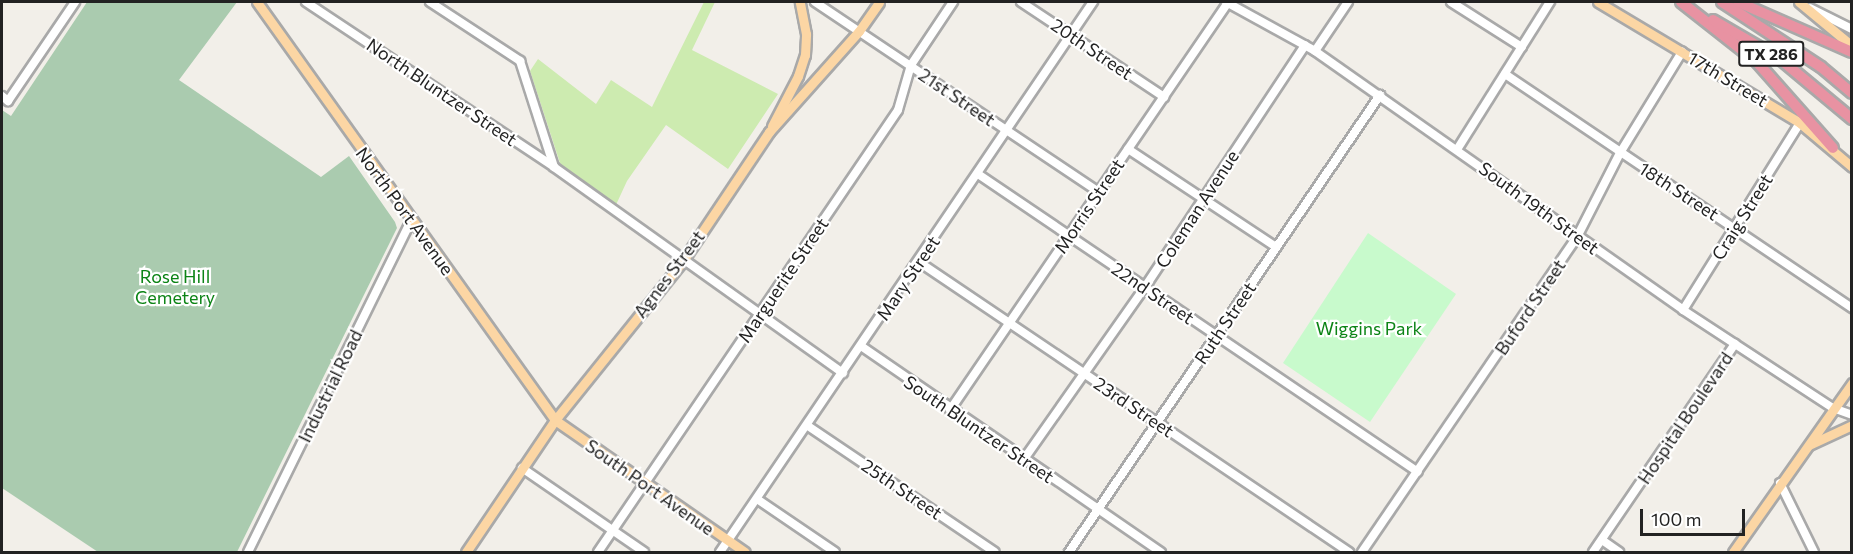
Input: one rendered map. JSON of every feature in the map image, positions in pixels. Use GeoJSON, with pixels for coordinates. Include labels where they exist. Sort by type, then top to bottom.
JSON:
{"type":"FeatureCollection","features":[{"type":"Feature","properties":{"kind":"highway","name":"TX 286"},"geometry":{"type":"LineString","coordinates":[[1681,2],[1780,59],[1851,120]]}},
{"type":"Feature","properties":{"kind":"highway"},"geometry":{"type":"LineString","coordinates":[[1681,2],[1756,61],[1833,148]]}},
{"type":"Feature","properties":{"kind":"highway","name":"TX 286"},"geometry":{"type":"LineString","coordinates":[[1722,2],[1821,67],[1851,93]]}},
{"type":"Feature","properties":{"kind":"highway"},"geometry":{"type":"LineString","coordinates":[[1738,2],[1851,52]]}},
{"type":"Feature","properties":{"kind":"main road","name":"North Port Avenue"},"geometry":{"type":"LineString","coordinates":[[256,2],[555,420]]}},
{"type":"Feature","properties":{"kind":"main road"},"geometry":{"type":"LineString","coordinates":[[769,132],[798,76],[805,55],[806,34],[800,2]]}},
{"type":"Feature","properties":{"kind":"main road","name":"Agnes Street"},"geometry":{"type":"LineString","coordinates":[[466,552],[555,420],[682,262],[769,132],[860,31],[879,2]]}},
{"type":"Feature","properties":{"kind":"main road","name":"17th Street"},"geometry":{"type":"LineString","coordinates":[[1598,2],[1800,123],[1833,148],[1851,167]]}},
{"type":"Feature","properties":{"kind":"main road"},"geometry":{"type":"LineString","coordinates":[[1802,4],[1851,46]]}},
{"type":"Feature","properties":{"kind":"main road"},"geometry":{"type":"LineString","coordinates":[[1733,552],[1851,383]]}},
{"type":"Feature","properties":{"kind":"main road","name":"South Port Avenue"},"geometry":{"type":"LineString","coordinates":[[555,420],[745,552]]}},
{"type":"Feature","properties":{"kind":"main road"},"geometry":{"type":"LineString","coordinates":[[1806,446],[1851,425]]}},
{"type":"Feature","properties":{"kind":"street"},"geometry":{"type":"LineString","coordinates":[[5,98],[75,2]]}},
{"type":"Feature","properties":{"kind":"street","name":"North Bluntzer Street"},"geometry":{"type":"LineString","coordinates":[[306,2],[554,167],[682,262]]}},
{"type":"Feature","properties":{"kind":"street"},"geometry":{"type":"LineString","coordinates":[[430,2],[520,61],[554,167]]}},
{"type":"Feature","properties":{"kind":"street","name":"21st Street"},"geometry":{"type":"LineString","coordinates":[[815,2],[1099,192]]}},
{"type":"Feature","properties":{"kind":"street","name":"Marguerite Street"},"geometry":{"type":"LineString","coordinates":[[598,552],[898,110],[911,65],[953,2]]}},
{"type":"Feature","properties":{"kind":"street","name":"20th Street"},"geometry":{"type":"LineString","coordinates":[[1021,2],[1164,97]]}},
{"type":"Feature","properties":{"kind":"street","name":"Mary Street"},"geometry":{"type":"LineString","coordinates":[[720,552],[808,426],[1093,2]]}},
{"type":"Feature","properties":{"kind":"street","name":"South 19th Street"},"geometry":{"type":"LineString","coordinates":[[1227,2],[1315,51],[1380,94],[1458,148],[1577,237],[1683,310],[1833,408],[1851,415]]}},
{"type":"Feature","properties":{"kind":"street","name":"Morris Street"},"geometry":{"type":"LineString","coordinates":[[950,410],[1227,2]]}},
{"type":"Feature","properties":{"kind":"street"},"geometry":{"type":"LineString","coordinates":[[1315,51],[1348,2]]}},
{"type":"Feature","properties":{"kind":"street"},"geometry":{"type":"LineString","coordinates":[[1451,2],[1522,48]]}},
{"type":"Feature","properties":{"kind":"street"},"geometry":{"type":"LineString","coordinates":[[1458,148],[1550,2]]}},
{"type":"Feature","properties":{"kind":"street"},"geometry":{"type":"LineString","coordinates":[[1802,4],[1851,29]]}},
{"type":"Feature","properties":{"kind":"street","name":"Coleman Avenue"},"geometry":{"type":"LineString","coordinates":[[1024,459],[1146,287],[1305,45]]}},
{"type":"Feature","properties":{"kind":"street","name":"Buford Street"},"geometry":{"type":"LineString","coordinates":[[1362,552],[1577,237],[1620,153],[1682,51]]}},
{"type":"Feature","properties":{"kind":"street","name":"18th Street"},"geometry":{"type":"LineString","coordinates":[[1505,74],[1851,308]]}},
{"type":"Feature","properties":{"kind":"street","name":"Ruth Street"},"geometry":{"type":"LineString","coordinates":[[1069,552],[1380,94]]}},
{"type":"Feature","properties":{"kind":"street","name":"Craig Street"},"geometry":{"type":"LineString","coordinates":[[1683,310],[1800,123]]}},
{"type":"Feature","properties":{"kind":"street"},"geometry":{"type":"LineString","coordinates":[[1128,149],[1276,247]]}},
{"type":"Feature","properties":{"kind":"street","name":"22nd Street"},"geometry":{"type":"LineString","coordinates":[[978,174],[1418,472]]}},
{"type":"Feature","properties":{"kind":"street","name":"Industrial Road"},"geometry":{"type":"LineString","coordinates":[[248,552],[412,219]]}},
{"type":"Feature","properties":{"kind":"street"},"geometry":{"type":"LineString","coordinates":[[682,262],[843,373]]}},
{"type":"Feature","properties":{"kind":"street","name":"23rd Street"},"geometry":{"type":"LineString","coordinates":[[919,262],[1349,552]]}},
{"type":"Feature","properties":{"kind":"street","name":"Hospital Boulevard"},"geometry":{"type":"LineString","coordinates":[[1593,552],[1735,344]]}},
{"type":"Feature","properties":{"kind":"street","name":"South Bluntzer Street"},"geometry":{"type":"LineString","coordinates":[[861,346],[950,410],[1161,552]]}},
{"type":"Feature","properties":{"kind":"street","name":"25th Street"},"geometry":{"type":"LineString","coordinates":[[808,426],[995,552]]}},
{"type":"Feature","properties":{"kind":"street"},"geometry":{"type":"LineString","coordinates":[[522,468],[644,552]]}},
{"type":"Feature","properties":{"kind":"street"},"geometry":{"type":"LineString","coordinates":[[1780,483],[1814,552]]}},
{"type":"Feature","properties":{"kind":"street"},"geometry":{"type":"LineString","coordinates":[[757,499],[834,552]]}},
{"type":"Feature","properties":{"kind":"street"},"geometry":{"type":"LineString","coordinates":[[1602,540],[1619,552]]}},
{"type":"Feature","properties":{"kind":"green space","name":"Rose Hill Cemetery"},"geometry":{"type":"Polygon","coordinates":[[[87,2],[237,2],[179,80],[321,177],[349,156],[397,228],[237,552],[98,552],[2,488],[2,110],[11,116],[87,2]]]}},
{"type":"Feature","properties":{"kind":"green space"},"geometry":{"type":"Polygon","coordinates":[[[704,2],[715,2],[692,50],[778,94],[728,169],[666,125],[627,181],[615,207],[561,166],[530,71],[538,59],[596,104],[611,80],[652,107],[704,2]]]}},
{"type":"Feature","properties":{"kind":"green space","name":"Wiggins Park"},"geometry":{"type":"Polygon","coordinates":[[[1368,233],[1456,294],[1370,422],[1283,363],[1368,233]]]}}]}
